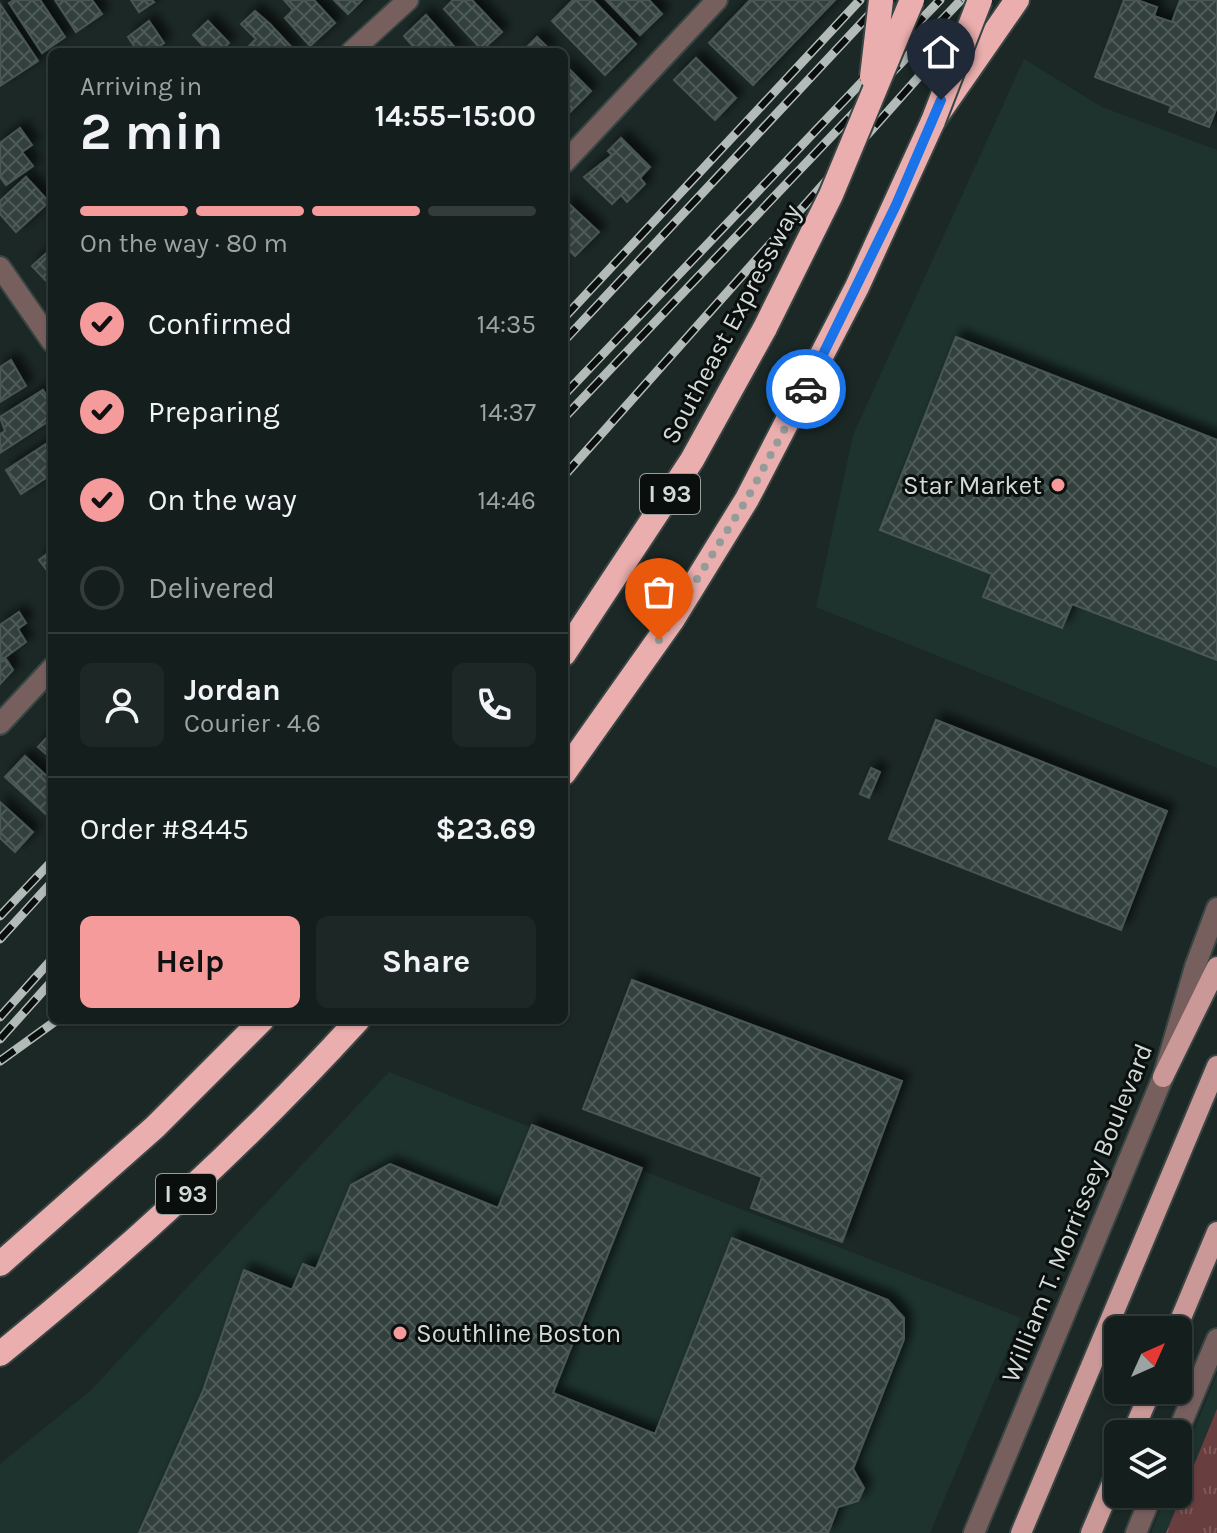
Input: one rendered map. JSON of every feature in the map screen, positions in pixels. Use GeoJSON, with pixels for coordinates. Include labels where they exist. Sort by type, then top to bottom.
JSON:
{"type":"FeatureCollection","features":[{"type":"Feature","properties":{"kind":"highway"},"geometry":{"type":"LineString","coordinates":[[869,107],[881,0]]}},
{"type":"Feature","properties":{"kind":"highway","name":"Southeast Expressway"},"geometry":{"type":"LineString","coordinates":[[568,648],[692,460],[765,328],[831,195],[912,0]]}},
{"type":"Feature","properties":{"kind":"highway","name":"I 93"},"geometry":{"type":"LineString","coordinates":[[568,767],[698,580],[747,499],[896,205],[980,0]]}},
{"type":"Feature","properties":{"kind":"highway"},"geometry":{"type":"LineString","coordinates":[[933,121],[1017,0]]}},
{"type":"Feature","properties":{"kind":"highway","name":"I 93"},"geometry":{"type":"LineString","coordinates":[[0,1264],[133,1148],[258,1024]]}},
{"type":"Feature","properties":{"kind":"highway","name":"I 93"},"geometry":{"type":"LineString","coordinates":[[0,1354],[212,1170],[354,1024]]}},
{"type":"Feature","properties":{"kind":"main road"},"geometry":{"type":"LineString","coordinates":[[1163,1077],[1217,967]]}},
{"type":"Feature","properties":{"kind":"main road"},"geometry":{"type":"LineString","coordinates":[[1021,1533],[1217,1066]]}},
{"type":"Feature","properties":{"kind":"main road"},"geometry":{"type":"LineString","coordinates":[[1182,1316],[1217,1232]]}},
{"type":"Feature","properties":{"kind":"main road"},"geometry":{"type":"LineString","coordinates":[[1091,1533],[1104,1502]]}},
{"type":"Feature","properties":{"kind":"street"},"geometry":{"type":"LineString","coordinates":[[355,48],[408,0]]}},
{"type":"Feature","properties":{"kind":"street"},"geometry":{"type":"LineString","coordinates":[[568,159],[717,0]]}},
{"type":"Feature","properties":{"kind":"street"},"geometry":{"type":"LineString","coordinates":[[0,267],[48,331]]}},
{"type":"Feature","properties":{"kind":"street"},"geometry":{"type":"LineString","coordinates":[[0,724],[48,672]]}},
{"type":"Feature","properties":{"kind":"street","name":"William T. Morrissey Boulevard"},"geometry":{"type":"LineString","coordinates":[[974,1533],[1163,1077],[1195,967],[1217,908]]}},
{"type":"Feature","properties":{"kind":"street"},"geometry":{"type":"LineString","coordinates":[[1183,1420],[1217,1339]]}},
{"type":"Feature","properties":{"kind":"street"},"geometry":{"type":"LineString","coordinates":[[1136,1533],[1146,1508]]}},
{"type":"Feature","properties":{"kind":"shaded area"},"geometry":{"type":"Polygon","coordinates":[[[1024,59],[1102,107],[1217,150],[1217,768],[816,607],[853,435],[1024,59]]]}},
{"type":"Feature","properties":{"kind":"shaded area","name":"Southline Boston"},"geometry":{"type":"Polygon","coordinates":[[[389,1072],[1021,1318],[930,1533],[0,1533],[0,1464],[90,1391],[389,1072]]]}},
{"type":"Feature","properties":{"kind":"shaded area"},"geometry":{"type":"Polygon","coordinates":[[[1217,1374],[1217,1533],[1151,1533],[1161,1508],[1192,1508],[1192,1435],[1217,1374]]]}},
{"type":"Feature","properties":{"kind":"green space"},"geometry":{"type":"Polygon","coordinates":[[[1217,1409],[1217,1533],[1166,1533],[1176,1508],[1192,1508],[1192,1470],[1217,1409]]]}},
{"type":"Feature","properties":{"kind":"building"},"geometry":{"type":"Polygon","coordinates":[[[14,0],[40,0],[65,37],[42,53],[9,3],[14,0]]]}},
{"type":"Feature","properties":{"kind":"building"},"geometry":{"type":"Polygon","coordinates":[[[55,0],[92,0],[102,14],[76,32],[55,0]]]}},
{"type":"Feature","properties":{"kind":"building"},"geometry":{"type":"Polygon","coordinates":[[[131,0],[152,0],[154,2],[139,12],[131,0]]]}},
{"type":"Feature","properties":{"kind":"building"},"geometry":{"type":"Polygon","coordinates":[[[284,0],[314,0],[335,23],[310,46],[285,18],[293,10],[284,0]]]}},
{"type":"Feature","properties":{"kind":"building"},"geometry":{"type":"Polygon","coordinates":[[[334,0],[362,0],[348,14],[334,0]]]}},
{"type":"Feature","properties":{"kind":"building"},"geometry":{"type":"Polygon","coordinates":[[[453,0],[472,0],[502,32],[484,48],[480,48],[444,9],[453,0]]]}},
{"type":"Feature","properties":{"kind":"building"},"geometry":{"type":"Polygon","coordinates":[[[573,0],[593,0],[636,44],[605,75],[552,21],[573,0]]]}},
{"type":"Feature","properties":{"kind":"building"},"geometry":{"type":"Polygon","coordinates":[[[606,0],[649,0],[662,14],[640,35],[606,0]]]}},
{"type":"Feature","properties":{"kind":"building"},"geometry":{"type":"Polygon","coordinates":[[[750,0],[835,0],[753,85],[709,43],[750,0]]]}},
{"type":"Feature","properties":{"kind":"building"},"geometry":{"type":"Polygon","coordinates":[[[1124,0],[1137,0],[1157,7],[1154,16],[1172,22],[1180,0],[1217,0],[1217,107],[1209,127],[1169,112],[1171,106],[1095,77],[1124,0]]]}},
{"type":"Feature","properties":{"kind":"building"},"geometry":{"type":"Polygon","coordinates":[[[0,4],[38,61],[0,86],[0,4]]]}},
{"type":"Feature","properties":{"kind":"building"},"geometry":{"type":"Polygon","coordinates":[[[255,11],[292,48],[251,48],[249,46],[256,39],[241,24],[255,11]]]}},
{"type":"Feature","properties":{"kind":"building"},"geometry":{"type":"Polygon","coordinates":[[[426,15],[455,48],[414,48],[404,36],[426,15]]]}},
{"type":"Feature","properties":{"kind":"building"},"geometry":{"type":"Polygon","coordinates":[[[149,21],[164,43],[157,48],[135,48],[128,37],[149,21]]]}},
{"type":"Feature","properties":{"kind":"building"},"geometry":{"type":"Polygon","coordinates":[[[208,21],[229,43],[223,48],[205,48],[193,35],[208,21]]]}},
{"type":"Feature","properties":{"kind":"building"},"geometry":{"type":"Polygon","coordinates":[[[537,37],[548,48],[526,48],[537,37]]]}},
{"type":"Feature","properties":{"kind":"building"},"geometry":{"type":"Polygon","coordinates":[[[696,58],[736,98],[715,120],[674,80],[696,58]]]}},
{"type":"Feature","properties":{"kind":"building"},"geometry":{"type":"Polygon","coordinates":[[[568,68],[591,91],[568,114],[568,68]]]}},
{"type":"Feature","properties":{"kind":"building"},"geometry":{"type":"Polygon","coordinates":[[[20,128],[32,145],[22,152],[33,166],[6,185],[0,177],[0,143],[20,128]]]}},
{"type":"Feature","properties":{"kind":"building"},"geometry":{"type":"Polygon","coordinates":[[[621,138],[650,167],[640,178],[645,184],[627,202],[621,195],[612,204],[584,177],[612,155],[608,151],[621,138]]]}},
{"type":"Feature","properties":{"kind":"building"},"geometry":{"type":"Polygon","coordinates":[[[26,177],[48,203],[16,232],[0,214],[0,201],[26,177]]]}},
{"type":"Feature","properties":{"kind":"building"},"geometry":{"type":"Polygon","coordinates":[[[568,203],[599,232],[575,256],[568,249],[568,203]]]}},
{"type":"Feature","properties":{"kind":"building"},"geometry":{"type":"Polygon","coordinates":[[[48,252],[48,283],[32,266],[48,252]]]}},
{"type":"Feature","properties":{"kind":"building","name":"Star Market"},"geometry":{"type":"Polygon","coordinates":[[[956,337],[1217,440],[1217,660],[1072,604],[1062,628],[983,597],[992,574],[880,530],[956,337]]]}},
{"type":"Feature","properties":{"kind":"building"},"geometry":{"type":"Polygon","coordinates":[[[11,360],[26,386],[0,402],[0,367],[11,360]]]}},
{"type":"Feature","properties":{"kind":"building"},"geometry":{"type":"Polygon","coordinates":[[[43,390],[48,398],[48,422],[0,453],[0,434],[5,431],[0,417],[43,390]]]}},
{"type":"Feature","properties":{"kind":"building"},"geometry":{"type":"Polygon","coordinates":[[[48,443],[48,477],[21,494],[6,470],[48,443]]]}},
{"type":"Feature","properties":{"kind":"building"},"geometry":{"type":"Polygon","coordinates":[[[48,553],[48,572],[39,560],[48,553]]]}},
{"type":"Feature","properties":{"kind":"building"},"geometry":{"type":"Polygon","coordinates":[[[19,612],[26,623],[18,629],[26,642],[0,661],[0,625],[19,612]]]}},
{"type":"Feature","properties":{"kind":"building"},"geometry":{"type":"Polygon","coordinates":[[[6,659],[13,670],[0,684],[0,663],[6,659]]]}},
{"type":"Feature","properties":{"kind":"building"},"geometry":{"type":"Polygon","coordinates":[[[936,720],[1167,811],[1121,930],[889,839],[936,720]]]}},
{"type":"Feature","properties":{"kind":"building"},"geometry":{"type":"Polygon","coordinates":[[[48,736],[48,756],[38,747],[48,736]]]}},
{"type":"Feature","properties":{"kind":"building"},"geometry":{"type":"Polygon","coordinates":[[[25,756],[48,777],[48,816],[5,777],[25,756]]]}},
{"type":"Feature","properties":{"kind":"building"},"geometry":{"type":"Polygon","coordinates":[[[871,768],[880,772],[869,798],[860,794],[871,768]]]}},
{"type":"Feature","properties":{"kind":"building"},"geometry":{"type":"Polygon","coordinates":[[[0,802],[33,832],[15,852],[0,838],[0,802]]]}},
{"type":"Feature","properties":{"kind":"building"},"geometry":{"type":"Polygon","coordinates":[[[632,980],[902,1081],[842,1242],[751,1208],[762,1177],[583,1109],[632,980]]]}},
{"type":"Feature","properties":{"kind":"building","name":"Southline Boston"},"geometry":{"type":"Polygon","coordinates":[[[532,1125],[642,1168],[553,1393],[655,1434],[732,1238],[888,1300],[904,1318],[904,1339],[853,1469],[864,1488],[858,1501],[838,1507],[828,1533],[139,1533],[203,1391],[244,1270],[292,1290],[303,1264],[316,1269],[351,1185],[390,1164],[498,1208],[532,1125]]]}},
{"type":"Feature","properties":{"kind":"railway"},"geometry":{"type":"LineString","coordinates":[[568,314],[860,0]]}},
{"type":"Feature","properties":{"kind":"railway"},"geometry":{"type":"LineString","coordinates":[[568,337],[883,0]]}},
{"type":"Feature","properties":{"kind":"railway"},"geometry":{"type":"LineString","coordinates":[[568,391],[940,0]]}},
{"type":"Feature","properties":{"kind":"railway"},"geometry":{"type":"LineString","coordinates":[[568,414],[961,0]]}},
{"type":"Feature","properties":{"kind":"railway"},"geometry":{"type":"LineString","coordinates":[[568,471],[987,0]]}},
{"type":"Feature","properties":{"kind":"railway"},"geometry":{"type":"LineString","coordinates":[[0,916],[48,865]]}},
{"type":"Feature","properties":{"kind":"railway"},"geometry":{"type":"LineString","coordinates":[[0,939],[48,886]]}},
{"type":"Feature","properties":{"kind":"railway"},"geometry":{"type":"LineString","coordinates":[[0,1017],[48,963]]}},
{"type":"Feature","properties":{"kind":"railway"},"geometry":{"type":"LineString","coordinates":[[0,1039],[48,985]]}},
{"type":"Feature","properties":{"kind":"railway"},"geometry":{"type":"LineString","coordinates":[[0,1061],[51,1024]]}},
{"type":"Feature","properties":{"kind":"way so far"},"geometry":{"type":"LineString","coordinates":[[659,640],[747,499],[806,389]]}},
{"type":"Feature","properties":{"kind":"place","name":"Star Market"},"geometry":{"type":"Point","coordinates":[1058,485]}},
{"type":"Feature","properties":{"kind":"place","name":"Southline Boston"},"geometry":{"type":"Point","coordinates":[400,1333]}},
{"type":"Feature","properties":{"kind":"route"},"geometry":{"type":"LineString","coordinates":[[806,389],[896,205],[941,100]]}}]}
